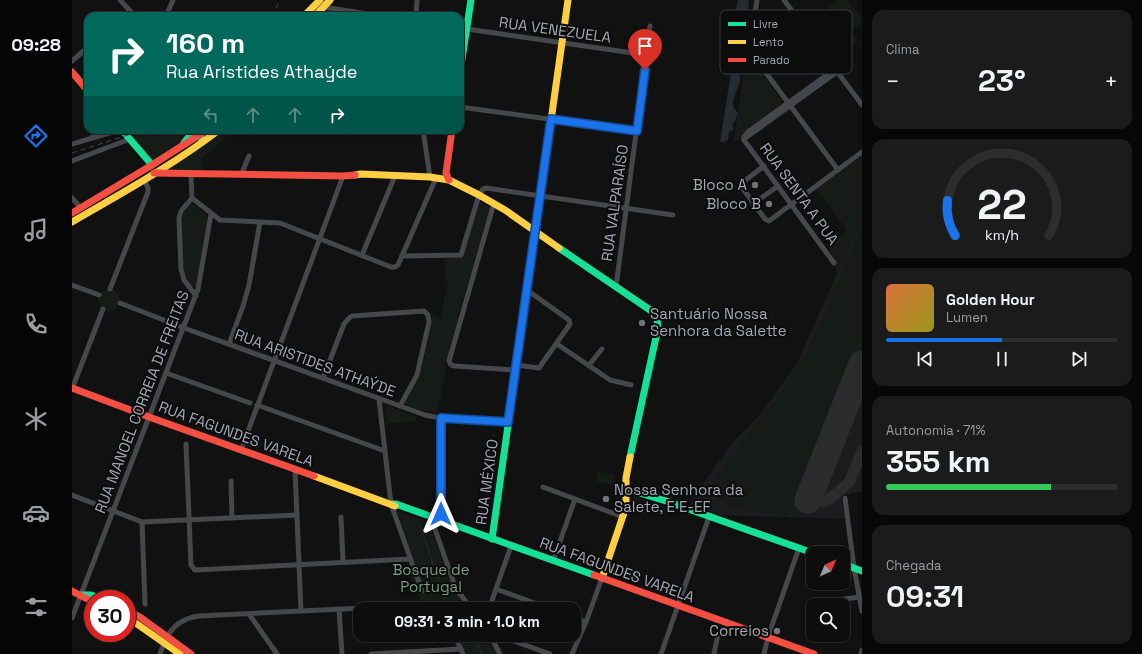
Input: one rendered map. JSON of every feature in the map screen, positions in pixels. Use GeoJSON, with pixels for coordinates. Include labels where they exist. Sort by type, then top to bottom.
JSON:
{"type":"FeatureCollection","features":[{"type":"Feature","properties":{"kind":"main road"},"geometry":{"type":"LineString","coordinates":[[310,12],[330,0]]}},
{"type":"Feature","properties":{"kind":"main road"},"geometry":{"type":"LineString","coordinates":[[464,24],[470,0]]}},
{"type":"Feature","properties":{"kind":"main road","name":"RUA MÉXICO"},"geometry":{"type":"LineString","coordinates":[[492,539],[568,0]]}},
{"type":"Feature","properties":{"kind":"main road"},"geometry":{"type":"LineString","coordinates":[[72,72],[84,86]]}},
{"type":"Feature","properties":{"kind":"main road"},"geometry":{"type":"LineString","coordinates":[[125,134],[152,165]]}},
{"type":"Feature","properties":{"kind":"main road"},"geometry":{"type":"LineString","coordinates":[[72,222],[124,192],[199,145],[214,134]]}},
{"type":"Feature","properties":{"kind":"main road"},"geometry":{"type":"LineString","coordinates":[[449,180],[446,176],[446,170],[451,134]]}},
{"type":"Feature","properties":{"kind":"main road"},"geometry":{"type":"LineString","coordinates":[[72,213],[122,184],[200,135],[201,140],[199,145]]}},
{"type":"Feature","properties":{"kind":"main road"},"geometry":{"type":"LineString","coordinates":[[433,177],[442,175],[446,170]]}},
{"type":"Feature","properties":{"kind":"main road"},"geometry":{"type":"LineString","coordinates":[[154,173],[343,176],[361,174],[433,177],[449,180],[494,203],[653,312],[657,319],[658,333],[630,455],[626,478],[626,504],[602,578]]}},
{"type":"Feature","properties":{"kind":"main road"},"geometry":{"type":"LineString","coordinates":[[122,184],[120,189],[124,192]]}},
{"type":"Feature","properties":{"kind":"main road"},"geometry":{"type":"LineString","coordinates":[[518,219],[529,222],[537,219]]}},
{"type":"Feature","properties":{"kind":"main road","name":"RUA FAGUNDES VARELA"},"geometry":{"type":"LineString","coordinates":[[72,389],[405,510],[411,510],[812,654]]}},
{"type":"Feature","properties":{"kind":"main road"},"geometry":{"type":"LineString","coordinates":[[626,489],[806,550]]}},
{"type":"Feature","properties":{"kind":"main road"},"geometry":{"type":"LineString","coordinates":[[850,567],[862,570]]}},
{"type":"Feature","properties":{"kind":"main road"},"geometry":{"type":"LineString","coordinates":[[72,591],[84,597]]}},
{"type":"Feature","properties":{"kind":"main road"},"geometry":{"type":"LineString","coordinates":[[136,616],[180,654]]}},
{"type":"Feature","properties":{"kind":"main road"},"geometry":{"type":"LineString","coordinates":[[136,622],[191,654]]}},
{"type":"Feature","properties":{"kind":"street"},"geometry":{"type":"LineString","coordinates":[[120,0],[130,11]]}},
{"type":"Feature","properties":{"kind":"street"},"geometry":{"type":"LineString","coordinates":[[168,12],[173,0]]}},
{"type":"Feature","properties":{"kind":"street"},"geometry":{"type":"LineString","coordinates":[[416,12],[417,0]]}},
{"type":"Feature","properties":{"kind":"street"},"geometry":{"type":"LineString","coordinates":[[755,10],[756,0]]}},
{"type":"Feature","properties":{"kind":"street"},"geometry":{"type":"LineString","coordinates":[[787,1],[793,10]]}},
{"type":"Feature","properties":{"kind":"street"},"geometry":{"type":"LineString","coordinates":[[322,4],[362,12]]}},
{"type":"Feature","properties":{"kind":"street","name":"RUA VALPARAÍSO"},"geometry":{"type":"LineString","coordinates":[[616,287],[650,26]]}},
{"type":"Feature","properties":{"kind":"street","name":"RUA VENEZUELA"},"geometry":{"type":"LineString","coordinates":[[464,28],[647,55]]}},
{"type":"Feature","properties":{"kind":"street"},"geometry":{"type":"LineString","coordinates":[[72,61],[84,50]]}},
{"type":"Feature","properties":{"kind":"street"},"geometry":{"type":"LineString","coordinates":[[767,74],[838,170]]}},
{"type":"Feature","properties":{"kind":"street"},"geometry":{"type":"LineString","coordinates":[[789,104],[830,74]]}},
{"type":"Feature","properties":{"kind":"street"},"geometry":{"type":"LineString","coordinates":[[839,74],[862,105]]}},
{"type":"Feature","properties":{"kind":"street","name":"RUA SENTA A PUA"},"geometry":{"type":"LineString","coordinates":[[789,104],[744,140],[834,263]]}},
{"type":"Feature","properties":{"kind":"street"},"geometry":{"type":"LineString","coordinates":[[464,108],[637,131]]}},
{"type":"Feature","properties":{"kind":"street"},"geometry":{"type":"LineString","coordinates":[[91,138],[96,134]]}},
{"type":"Feature","properties":{"kind":"street"},"geometry":{"type":"LineString","coordinates":[[72,144],[106,134]]}},
{"type":"Feature","properties":{"kind":"street"},"geometry":{"type":"LineString","coordinates":[[192,198],[220,220],[280,223],[395,268],[402,256],[433,177],[424,134]]}},
{"type":"Feature","properties":{"kind":"street"},"geometry":{"type":"LineString","coordinates":[[72,161],[130,139]]}},
{"type":"Feature","properties":{"kind":"street"},"geometry":{"type":"LineString","coordinates":[[764,166],[742,184],[742,188],[767,221],[862,152]]}},
{"type":"Feature","properties":{"kind":"street"},"geometry":{"type":"LineString","coordinates":[[241,175],[249,156]]}},
{"type":"Feature","properties":{"kind":"street"},"geometry":{"type":"LineString","coordinates":[[191,174],[192,198],[180,214],[180,264],[184,280],[196,296]]}},
{"type":"Feature","properties":{"kind":"street"},"geometry":{"type":"LineString","coordinates":[[241,450],[343,176]]}},
{"type":"Feature","properties":{"kind":"street"},"geometry":{"type":"LineString","coordinates":[[362,255],[394,176]]}},
{"type":"Feature","properties":{"kind":"street"},"geometry":{"type":"LineString","coordinates":[[110,289],[148,192],[144,179]]}},
{"type":"Feature","properties":{"kind":"street"},"geometry":{"type":"LineString","coordinates":[[753,204],[778,186]]}},
{"type":"Feature","properties":{"kind":"street"},"geometry":{"type":"LineString","coordinates":[[402,256],[461,255],[479,195],[483,189],[489,188],[674,215]]}},
{"type":"Feature","properties":{"kind":"street"},"geometry":{"type":"LineString","coordinates":[[72,198],[81,208]]}},
{"type":"Feature","properties":{"kind":"street"},"geometry":{"type":"LineString","coordinates":[[494,203],[449,359],[450,363],[455,366],[539,368],[570,325],[570,322],[527,290]]}},
{"type":"Feature","properties":{"kind":"street","name":"RUA MANOEL CORREIA DE FREITAS"},"geometry":{"type":"LineString","coordinates":[[72,618],[196,296],[200,284],[211,214]]}},
{"type":"Feature","properties":{"kind":"street"},"geometry":{"type":"LineString","coordinates":[[228,344],[243,306],[249,285],[260,222]]}},
{"type":"Feature","properties":{"kind":"street"},"geometry":{"type":"LineString","coordinates":[[72,284],[99,295]]}},
{"type":"Feature","properties":{"kind":"street","name":"RUA ARISTIDES ATHAÝDE"},"geometry":{"type":"LineString","coordinates":[[120,303],[184,328],[425,415],[441,418],[508,422]]}},
{"type":"Feature","properties":{"kind":"street"},"geometry":{"type":"LineString","coordinates":[[72,389],[103,309]]}},
{"type":"Feature","properties":{"kind":"street"},"geometry":{"type":"LineString","coordinates":[[323,378],[344,324],[352,316],[424,311],[428,315],[429,322],[418,370],[415,379],[400,406]]}},
{"type":"Feature","properties":{"kind":"street"},"geometry":{"type":"LineString","coordinates":[[557,344],[610,380],[631,386]]}},
{"type":"Feature","properties":{"kind":"street"},"geometry":{"type":"LineString","coordinates":[[589,365],[602,349]]}},
{"type":"Feature","properties":{"kind":"street"},"geometry":{"type":"LineString","coordinates":[[166,373],[250,403]]}},
{"type":"Feature","properties":{"kind":"street"},"geometry":{"type":"LineString","coordinates":[[379,399],[391,504],[422,591]]}},
{"type":"Feature","properties":{"kind":"street"},"geometry":{"type":"LineString","coordinates":[[257,405],[385,451]]}},
{"type":"Feature","properties":{"kind":"street"},"geometry":{"type":"LineString","coordinates":[[441,418],[441,521]]}},
{"type":"Feature","properties":{"kind":"street"},"geometry":{"type":"LineString","coordinates":[[186,444],[191,565],[193,569],[410,559]]}},
{"type":"Feature","properties":{"kind":"street"},"geometry":{"type":"LineString","coordinates":[[295,469],[301,611]]}},
{"type":"Feature","properties":{"kind":"street"},"geometry":{"type":"LineString","coordinates":[[231,481],[232,518]]}},
{"type":"Feature","properties":{"kind":"street"},"geometry":{"type":"LineString","coordinates":[[543,487],[623,517]]}},
{"type":"Feature","properties":{"kind":"street"},"geometry":{"type":"LineString","coordinates":[[72,495],[142,522],[297,515]]}},
{"type":"Feature","properties":{"kind":"street"},"geometry":{"type":"LineString","coordinates":[[845,498],[854,568],[862,611]]}},
{"type":"Feature","properties":{"kind":"street"},"geometry":{"type":"LineString","coordinates":[[553,561],[575,499]]}},
{"type":"Feature","properties":{"kind":"street"},"geometry":{"type":"LineString","coordinates":[[341,517],[344,562]]}},
{"type":"Feature","properties":{"kind":"street"},"geometry":{"type":"LineString","coordinates":[[661,654],[709,517]]}},
{"type":"Feature","properties":{"kind":"street"},"geometry":{"type":"LineString","coordinates":[[431,518],[456,589],[466,602]]}},
{"type":"Feature","properties":{"kind":"street"},"geometry":{"type":"LineString","coordinates":[[142,522],[145,604]]}},
{"type":"Feature","properties":{"kind":"street"},"geometry":{"type":"LineString","coordinates":[[491,602],[510,546]]}},
{"type":"Feature","properties":{"kind":"street"},"geometry":{"type":"LineString","coordinates":[[764,654],[768,638],[799,548]]}},
{"type":"Feature","properties":{"kind":"street"},"geometry":{"type":"LineString","coordinates":[[572,654],[586,622],[602,578]]}},
{"type":"Feature","properties":{"kind":"street"},"geometry":{"type":"LineString","coordinates":[[496,589],[532,602]]}},
{"type":"Feature","properties":{"kind":"street"},"geometry":{"type":"LineString","coordinates":[[850,598],[860,597]]}},
{"type":"Feature","properties":{"kind":"street"},"geometry":{"type":"LineString","coordinates":[[339,609],[342,654]]}},
{"type":"Feature","properties":{"kind":"street"},"geometry":{"type":"LineString","coordinates":[[160,654],[165,640],[175,625],[185,619],[193,617],[353,609]]}},
{"type":"Feature","properties":{"kind":"street"},"geometry":{"type":"LineString","coordinates":[[249,614],[277,654]]}},
{"type":"Feature","properties":{"kind":"street"},"geometry":{"type":"LineString","coordinates":[[581,620],[586,622]]}},
{"type":"Feature","properties":{"kind":"street"},"geometry":{"type":"LineString","coordinates":[[714,654],[718,634]]}},
{"type":"Feature","properties":{"kind":"street"},"geometry":{"type":"LineString","coordinates":[[456,642],[462,651]]}},
{"type":"Feature","properties":{"kind":"street"},"geometry":{"type":"LineString","coordinates":[[494,642],[500,654]]}},
{"type":"Feature","properties":{"kind":"street"},"geometry":{"type":"LineString","coordinates":[[517,642],[550,654]]}},
{"type":"Feature","properties":{"kind":"street"},"geometry":{"type":"LineString","coordinates":[[861,654],[862,650]]}},
{"type":"Feature","properties":{"kind":"street"},"geometry":{"type":"LineString","coordinates":[[370,654],[462,651]]}},
{"type":"Feature","properties":{"kind":"shaded area"},"geometry":{"type":"Polygon","coordinates":[[[738,0],[749,0],[748,10],[736,10],[738,0]]]}},
{"type":"Feature","properties":{"kind":"shaded area"},"geometry":{"type":"Polygon","coordinates":[[[731,74],[739,74],[739,84],[733,102],[733,106],[738,113],[732,125],[734,129],[729,132],[728,140],[720,142],[731,74]]]}},
{"type":"Feature","properties":{"kind":"shaded area"},"geometry":{"type":"Polygon","coordinates":[[[862,218],[862,491],[841,495],[845,519],[720,515],[690,503],[732,443],[760,415],[797,363],[862,218]]]}},
{"type":"Feature","properties":{"kind":"green space"},"geometry":{"type":"Polygon","coordinates":[[[836,0],[848,0],[862,20],[862,23],[852,30],[852,10],[829,10],[827,7],[836,0]]]}},
{"type":"Feature","properties":{"kind":"green space"},"geometry":{"type":"Polygon","coordinates":[[[852,35],[857,41],[852,45],[852,35]]]}},
{"type":"Feature","properties":{"kind":"green space"},"geometry":{"type":"Polygon","coordinates":[[[743,74],[762,74],[783,103],[742,136],[740,141],[734,141],[743,74]]]}},
{"type":"Feature","properties":{"kind":"green space"},"geometry":{"type":"Polygon","coordinates":[[[137,134],[186,134],[181,144],[154,162],[131,136],[137,134]]]}},
{"type":"Feature","properties":{"kind":"green space"},"geometry":{"type":"Polygon","coordinates":[[[218,134],[228,134],[202,158],[202,170],[163,170],[218,134]]]}},
{"type":"Feature","properties":{"kind":"green space"},"geometry":{"type":"Polygon","coordinates":[[[862,155],[862,218],[838,273],[829,249],[847,230],[816,189],[862,155]]]}},
{"type":"Feature","properties":{"kind":"green space"},"geometry":{"type":"Polygon","coordinates":[[[480,201],[490,207],[447,361],[438,413],[422,411],[404,404],[421,373],[433,315],[440,319],[448,281],[445,282],[444,258],[462,257],[480,201]]]}},
{"type":"Feature","properties":{"kind":"green space"},"geometry":{"type":"Polygon","coordinates":[[[192,204],[206,215],[207,221],[196,286],[192,287],[187,280],[183,264],[182,226],[183,216],[187,206],[192,204]]]}},
{"type":"Feature","properties":{"kind":"green space"},"geometry":{"type":"Polygon","coordinates":[[[862,226],[862,334],[788,517],[734,508],[714,498],[707,490],[803,362],[862,226]]]}},
{"type":"Feature","properties":{"kind":"green space"},"geometry":{"type":"Polygon","coordinates":[[[109,289],[117,292],[120,300],[117,308],[109,311],[101,308],[98,300],[101,292],[109,289]]]}},
{"type":"Feature","properties":{"kind":"green space"},"geometry":{"type":"Polygon","coordinates":[[[385,405],[416,417],[416,421],[387,424],[385,405]]]}},
{"type":"Feature","properties":{"kind":"green space"},"geometry":{"type":"Polygon","coordinates":[[[598,471],[615,475],[613,485],[595,481],[598,471]]]}},
{"type":"Feature","properties":{"kind":"green space"},"geometry":{"type":"Polygon","coordinates":[[[634,497],[669,508],[667,514],[628,514],[634,497]]]}},
{"type":"Feature","properties":{"kind":"green space","name":"Bosque de Portugal"},"geometry":{"type":"Polygon","coordinates":[[[397,511],[429,522],[454,591],[463,602],[421,602],[406,561],[412,558],[397,511]]]}},
{"type":"Feature","properties":{"kind":"green space","name":"Bosque de Portugal"},"geometry":{"type":"Polygon","coordinates":[[[459,642],[492,642],[498,654],[467,654],[459,642]]]}},
{"type":"Feature","properties":{"kind":"waterway"},"geometry":{"type":"LineString","coordinates":[[420,525],[444,598],[447,602]]}},
{"type":"Feature","properties":{"kind":"waterway"},"geometry":{"type":"LineString","coordinates":[[476,642],[483,654]]}},
{"type":"Feature","properties":{"kind":"taxiway"},"geometry":{"type":"LineString","coordinates":[[808,500],[823,502],[837,493],[850,481],[862,451]]}},
{"type":"Feature","properties":{"kind":"runway"},"geometry":{"type":"LineString","coordinates":[[808,500],[862,364]]}},
{"type":"Feature","properties":{"kind":"railway"},"geometry":{"type":"LineString","coordinates":[[274,12],[280,0]]}},
{"type":"Feature","properties":{"kind":"railway"},"geometry":{"type":"LineString","coordinates":[[72,153],[131,134]]}},
{"type":"Feature","properties":{"kind":"traffic: fast"},"geometry":{"type":"LineString","coordinates":[[464,46],[471,0]]}},
{"type":"Feature","properties":{"kind":"traffic: fast"},"geometry":{"type":"LineString","coordinates":[[125,134],[152,165]]}},
{"type":"Feature","properties":{"kind":"traffic: fast"},"geometry":{"type":"LineString","coordinates":[[184,143],[192,134]]}},
{"type":"Feature","properties":{"kind":"traffic: fast"},"geometry":{"type":"LineString","coordinates":[[199,134],[201,138]]}},
{"type":"Feature","properties":{"kind":"traffic: fast"},"geometry":{"type":"LineString","coordinates":[[559,248],[653,312],[657,319],[658,328],[630,457]]}},
{"type":"Feature","properties":{"kind":"traffic: fast"},"geometry":{"type":"LineString","coordinates":[[492,539],[524,312]]}},
{"type":"Feature","properties":{"kind":"traffic: fast"},"geometry":{"type":"LineString","coordinates":[[626,489],[666,501],[806,551]]}},
{"type":"Feature","properties":{"kind":"traffic: fast"},"geometry":{"type":"LineString","coordinates":[[391,504],[396,504],[594,575]]}},
{"type":"Feature","properties":{"kind":"traffic: fast"},"geometry":{"type":"LineString","coordinates":[[850,567],[862,571]]}},
{"type":"Feature","properties":{"kind":"traffic: slow"},"geometry":{"type":"LineString","coordinates":[[308,12],[320,0]]}},
{"type":"Feature","properties":{"kind":"traffic: slow"},"geometry":{"type":"LineString","coordinates":[[319,12],[330,0]]}},
{"type":"Feature","properties":{"kind":"traffic: slow"},"geometry":{"type":"LineString","coordinates":[[524,312],[568,0]]}},
{"type":"Feature","properties":{"kind":"traffic: slow"},"geometry":{"type":"LineString","coordinates":[[72,222],[165,167],[214,134]]}},
{"type":"Feature","properties":{"kind":"traffic: slow"},"geometry":{"type":"LineString","coordinates":[[355,175],[430,177],[449,180],[505,210],[559,248]]}},
{"type":"Feature","properties":{"kind":"traffic: slow"},"geometry":{"type":"LineString","coordinates":[[602,578],[626,507],[626,478],[630,457]]}},
{"type":"Feature","properties":{"kind":"traffic: slow"},"geometry":{"type":"LineString","coordinates":[[314,476],[395,506]]}},
{"type":"Feature","properties":{"kind":"traffic: slow"},"geometry":{"type":"LineString","coordinates":[[136,623],[180,654]]}},
{"type":"Feature","properties":{"kind":"traffic: jam"},"geometry":{"type":"LineString","coordinates":[[72,72],[84,86]]}},
{"type":"Feature","properties":{"kind":"traffic: jam"},"geometry":{"type":"LineString","coordinates":[[72,213],[201,134]]}},
{"type":"Feature","properties":{"kind":"traffic: jam"},"geometry":{"type":"LineString","coordinates":[[449,180],[446,173],[451,134]]}},
{"type":"Feature","properties":{"kind":"traffic: jam"},"geometry":{"type":"LineString","coordinates":[[154,173],[355,175]]}},
{"type":"Feature","properties":{"kind":"traffic: jam"},"geometry":{"type":"LineString","coordinates":[[72,388],[314,476]]}},
{"type":"Feature","properties":{"kind":"traffic: jam"},"geometry":{"type":"LineString","coordinates":[[594,575],[814,654]]}},
{"type":"Feature","properties":{"kind":"traffic: jam"},"geometry":{"type":"LineString","coordinates":[[72,591],[84,597]]}},
{"type":"Feature","properties":{"kind":"traffic: jam"},"geometry":{"type":"LineString","coordinates":[[136,615],[191,654]]}},
{"type":"Feature","properties":{"kind":"place","name":"Bloco A"},"geometry":{"type":"Point","coordinates":[755,185]}},
{"type":"Feature","properties":{"kind":"place","name":"Bloco B"},"geometry":{"type":"Point","coordinates":[769,204]}},
{"type":"Feature","properties":{"kind":"place","name":"Santuário Nossa Senhora da Salette"},"geometry":{"type":"Point","coordinates":[642,323]}},
{"type":"Feature","properties":{"kind":"place","name":"Nossa Senhora da Salete, E E-EF"},"geometry":{"type":"Point","coordinates":[606,499]}},
{"type":"Feature","properties":{"kind":"place","name":"Correios"},"geometry":{"type":"Point","coordinates":[777,631]}},
{"type":"Feature","properties":{"kind":"route"},"geometry":{"type":"LineString","coordinates":[[441,514],[441,418],[508,422],[551,119],[637,131],[645,70]]}}]}
